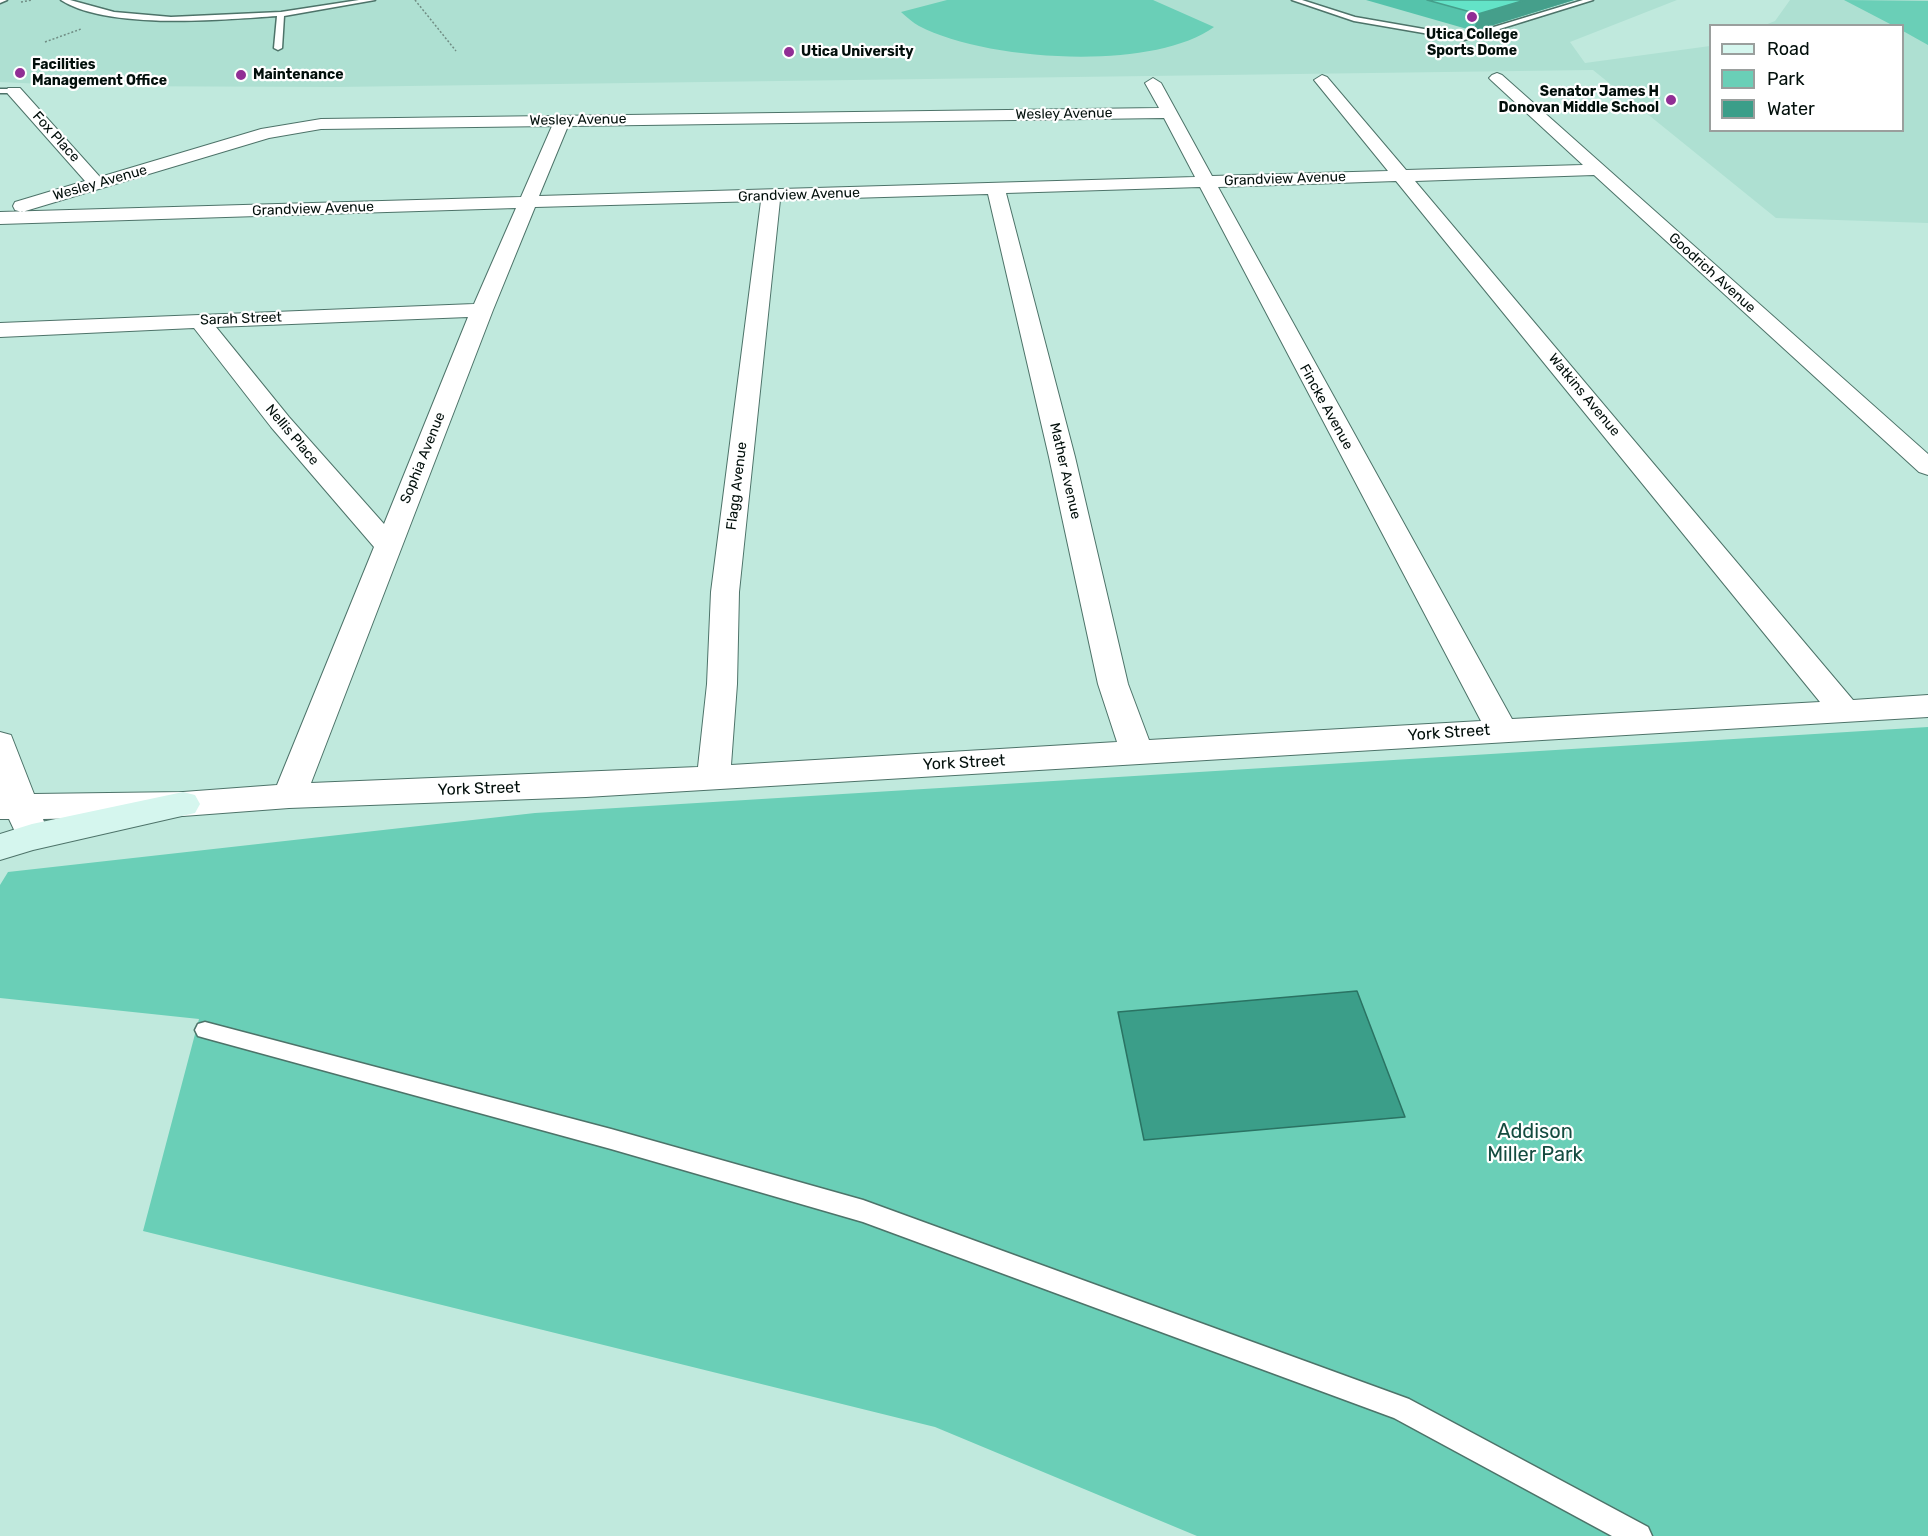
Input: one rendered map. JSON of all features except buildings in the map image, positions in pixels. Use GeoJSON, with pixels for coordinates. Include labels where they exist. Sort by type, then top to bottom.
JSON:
{"type":"FeatureCollection","features":[{"type":"Feature","properties":{"kind":"street","name":"Goodrich Avenue"},"geometry":{"type":"LineString","coordinates":[[1497,78],[1928,467]]}},
{"type":"Feature","properties":{"kind":"street","name":"Watkins Avenue"},"geometry":{"type":"LineString","coordinates":[[1322,80],[1845,711]]}},
{"type":"Feature","properties":{"kind":"street","name":"Fincke Avenue"},"geometry":{"type":"LineString","coordinates":[[1153,83],[1502,730]]}},
{"type":"Feature","properties":{"kind":"street","name":"Fox Place"},"geometry":{"type":"LineString","coordinates":[[7,91],[97,184]]}},
{"type":"Feature","properties":{"kind":"street","name":"Wesley Avenue"},"geometry":{"type":"LineString","coordinates":[[0,213],[267,133],[303,126],[1169,113]]}},
{"type":"Feature","properties":{"kind":"street","name":"Sophia Avenue"},"geometry":{"type":"LineString","coordinates":[[289,796],[482,310],[562,121]]}},
{"type":"Feature","properties":{"kind":"street","name":"Grandview Avenue"},"geometry":{"type":"LineString","coordinates":[[0,218],[1598,170]]}},
{"type":"Feature","properties":{"kind":"street","name":"Mather Avenue"},"geometry":{"type":"LineString","coordinates":[[996,189],[1062,457],[1113,684],[1137,753]]}},
{"type":"Feature","properties":{"kind":"street","name":"Flagg Avenue"},"geometry":{"type":"LineString","coordinates":[[713,778],[722,684],[725,592],[771,195]]}},
{"type":"Feature","properties":{"kind":"street","name":"Sarah Street"},"geometry":{"type":"LineString","coordinates":[[0,330],[482,310]]}},
{"type":"Feature","properties":{"kind":"street","name":"Nellis Place"},"geometry":{"type":"LineString","coordinates":[[199,320],[280,422],[388,546]]}},
{"type":"Feature","properties":{"kind":"street","name":"York Street"},"geometry":{"type":"LineString","coordinates":[[14,824],[183,804],[289,796],[713,778],[1928,706]]}},
{"type":"Feature","properties":{"kind":"street"},"geometry":{"type":"LineString","coordinates":[[0,744],[14,824]]}},
{"type":"Feature","properties":{"kind":"lane"},"geometry":{"type":"LineString","coordinates":[[64,0],[88,9],[130,15],[185,18],[281,14],[372,0]]}},
{"type":"Feature","properties":{"kind":"lane"},"geometry":{"type":"LineString","coordinates":[[1295,0],[1354,19],[1464,38],[1590,0]]}},
{"type":"Feature","properties":{"kind":"lane"},"geometry":{"type":"LineString","coordinates":[[278,48],[281,14]]}},
{"type":"Feature","properties":{"kind":"lane"},"geometry":{"type":"LineString","coordinates":[[204,1030],[611,1139],[863,1211],[1400,1408],[1639,1536]]}},
{"type":"Feature","properties":{"kind":"path"},"geometry":{"type":"LineString","coordinates":[[415,0],[456,51]]}},
{"type":"Feature","properties":{"kind":"shaded area","name":"Utica University"},"geometry":{"type":"Polygon","coordinates":[[[0,0],[1677,0],[1570,42],[1585,63],[1709,46],[1709,132],[1904,132],[1904,24],[1768,24],[1775,21],[1790,0],[1928,0],[1928,223],[1776,218],[1593,70],[335,87],[86,86],[0,82],[0,0]]]}},
{"type":"Feature","properties":{"kind":"green space"},"geometry":{"type":"Polygon","coordinates":[[[947,0],[1153,0],[1214,27],[1186,41],[1151,51],[1111,56],[1025,54],[948,38],[919,26],[901,12],[947,0]]]}},
{"type":"Feature","properties":{"kind":"green space"},"geometry":{"type":"Polygon","coordinates":[[[1844,0],[1928,1],[1928,45],[1904,32],[1904,24],[1890,24],[1844,0]]]}},
{"type":"Feature","properties":{"kind":"green space","name":"Addison Miller Park"},"geometry":{"type":"Polygon","coordinates":[[[1928,727],[1928,1536],[1197,1536],[935,1427],[143,1231],[199,1019],[0,998],[0,885],[8,872],[535,813],[1928,727]]]}},
{"type":"Feature","properties":{"kind":"water"},"geometry":{"type":"Polygon","coordinates":[[[1357,991],[1405,1117],[1144,1140],[1118,1012],[1357,991]]]}},
{"type":"Feature","properties":{"kind":"place","name":"Utica College Sports Dome"},"geometry":{"type":"Point","coordinates":[1472,17]}},
{"type":"Feature","properties":{"kind":"place","name":"Utica University"},"geometry":{"type":"Point","coordinates":[789,52]}},
{"type":"Feature","properties":{"kind":"place","name":"Facilities Management Office"},"geometry":{"type":"Point","coordinates":[20,73]}},
{"type":"Feature","properties":{"kind":"place","name":"Maintenance"},"geometry":{"type":"Point","coordinates":[241,75]}},
{"type":"Feature","properties":{"kind":"place","name":"Senator James H Donovan Middle School"},"geometry":{"type":"Point","coordinates":[1671,100]}}]}
